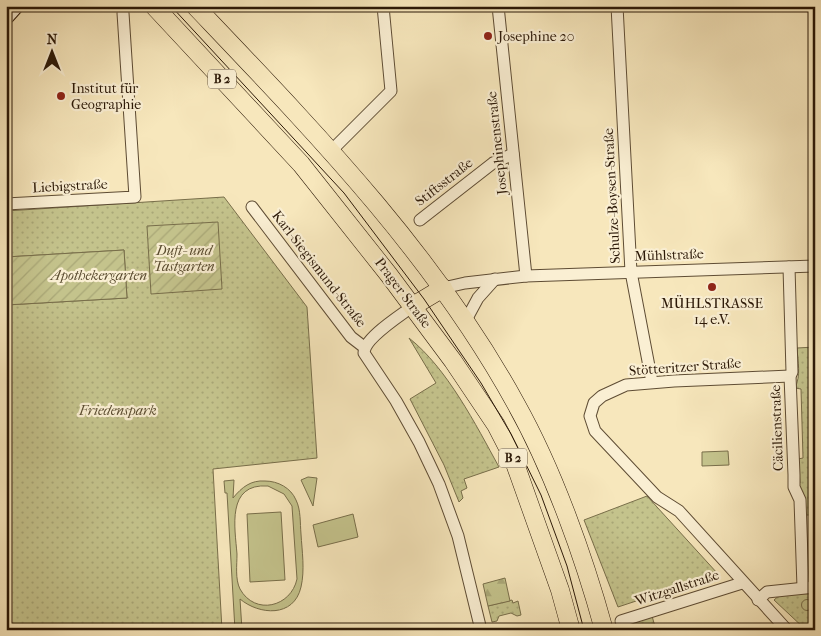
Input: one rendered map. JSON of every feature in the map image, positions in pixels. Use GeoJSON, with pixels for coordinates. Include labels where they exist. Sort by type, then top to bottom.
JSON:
{"type":"FeatureCollection","features":[{"type":"Feature","properties":{"kind":"main road","name":"Prager Straße"},"geometry":{"type":"LineString","coordinates":[[154,6],[301,164],[413,306],[496,425],[513,458],[560,590],[572,630]]}},
{"type":"Feature","properties":{"kind":"main road","name":"B 2"},"geometry":{"type":"LineString","coordinates":[[195,6],[330,152],[408,242],[443,288],[512,397],[529,428],[570,525],[604,630]]}},
{"type":"Feature","properties":{"kind":"main road"},"geometry":{"type":"LineString","coordinates":[[413,306],[443,288]]}},
{"type":"Feature","properties":{"kind":"street"},"geometry":{"type":"LineString","coordinates":[[6,16],[15,6]]}},
{"type":"Feature","properties":{"kind":"street"},"geometry":{"type":"LineString","coordinates":[[330,152],[391,91],[383,6]]}},
{"type":"Feature","properties":{"kind":"street","name":"Josephinenstraße"},"geometry":{"type":"LineString","coordinates":[[498,6],[526,276]]}},
{"type":"Feature","properties":{"kind":"street","name":"Schulze-Boysen-Straße"},"geometry":{"type":"LineString","coordinates":[[617,6],[631,272],[652,382]]}},
{"type":"Feature","properties":{"kind":"street","name":"Liebigstraße"},"geometry":{"type":"LineString","coordinates":[[6,204],[135,197],[124,13]]}},
{"type":"Feature","properties":{"kind":"street","name":"Stiftsstraße"},"geometry":{"type":"LineString","coordinates":[[420,220],[493,163],[513,154]]}},
{"type":"Feature","properties":{"kind":"street","name":"Karl-Siegismund-Straße"},"geometry":{"type":"LineString","coordinates":[[252,207],[351,337],[364,347],[367,361],[396,402],[419,442],[439,484],[458,536],[482,630]]}},
{"type":"Feature","properties":{"kind":"street","name":"Mühlstraße"},"geometry":{"type":"LineString","coordinates":[[443,288],[526,276],[815,266]]}},
{"type":"Feature","properties":{"kind":"street","name":"Cäcilienstraße"},"geometry":{"type":"LineString","coordinates":[[790,267],[792,372],[790,376],[794,487],[800,500],[803,587]]}},
{"type":"Feature","properties":{"kind":"street"},"geometry":{"type":"LineString","coordinates":[[465,322],[478,298],[495,279]]}},
{"type":"Feature","properties":{"kind":"street","name":"Karl-Siegismund-Straße"},"geometry":{"type":"LineString","coordinates":[[364,347],[413,306]]}},
{"type":"Feature","properties":{"kind":"street","name":"Stötteritzer Straße"},"geometry":{"type":"LineString","coordinates":[[787,630],[742,583],[679,511],[657,497],[602,439],[591,424],[591,409],[602,396],[626,386],[652,382],[790,376]]}},
{"type":"Feature","properties":{"kind":"street","name":"Witzgallstraße"},"geometry":{"type":"LineString","coordinates":[[621,621],[742,583]]}},
{"type":"Feature","properties":{"kind":"street"},"geometry":{"type":"LineString","coordinates":[[758,600],[767,592],[815,587]]}},
{"type":"Feature","properties":{"kind":"green space","name":"Friedenspark"},"geometry":{"type":"Polygon","coordinates":[[[224,197],[307,307],[317,458],[213,469],[222,630],[6,630],[6,305],[127,298],[124,250],[6,257],[6,211],[224,197]]]}},
{"type":"Feature","properties":{"kind":"green space","name":"Duft- und Tastgarten"},"geometry":{"type":"Polygon","coordinates":[[[218,222],[222,289],[151,294],[147,226],[218,222]]]}},
{"type":"Feature","properties":{"kind":"green space","name":"Apothekergarten"},"geometry":{"type":"Polygon","coordinates":[[[124,250],[127,298],[6,305],[6,257],[124,250]]]}},
{"type":"Feature","properties":{"kind":"green space"},"geometry":{"type":"Polygon","coordinates":[[[409,338],[436,365],[460,398],[499,467],[464,479],[467,488],[461,491],[463,498],[459,502],[444,465],[410,399],[436,383],[409,338]]]}},
{"type":"Feature","properties":{"kind":"green space"},"geometry":{"type":"Polygon","coordinates":[[[815,347],[815,571],[812,515],[805,515],[798,485],[800,483],[798,459],[803,458],[801,389],[795,388],[799,374],[797,348],[815,347]]]}},
{"type":"Feature","properties":{"kind":"green space"},"geometry":{"type":"Polygon","coordinates":[[[728,451],[729,465],[702,466],[702,452],[728,451]]]}},
{"type":"Feature","properties":{"kind":"green space"},"geometry":{"type":"Polygon","coordinates":[[[308,477],[317,478],[313,506],[301,480],[308,477]]]}},
{"type":"Feature","properties":{"kind":"green space"},"geometry":{"type":"Polygon","coordinates":[[[234,480],[233,498],[251,483],[270,481],[279,484],[294,496],[300,512],[303,567],[301,587],[297,597],[284,609],[275,611],[257,608],[240,599],[242,630],[235,630],[227,493],[225,493],[224,481],[234,480]],[[268,486],[255,487],[245,492],[239,499],[236,509],[235,532],[238,585],[254,603],[272,605],[280,602],[288,596],[297,579],[292,506],[284,494],[268,486]]]}},
{"type":"Feature","properties":{"kind":"green space"},"geometry":{"type":"Polygon","coordinates":[[[647,496],[718,574],[618,607],[584,520],[647,496]]]}},
{"type":"Feature","properties":{"kind":"green space"},"geometry":{"type":"Polygon","coordinates":[[[281,512],[285,580],[250,582],[247,514],[281,512]]]}},
{"type":"Feature","properties":{"kind":"green space"},"geometry":{"type":"Polygon","coordinates":[[[353,514],[358,537],[318,547],[313,525],[353,514]]]}},
{"type":"Feature","properties":{"kind":"green space"},"geometry":{"type":"Polygon","coordinates":[[[505,578],[510,601],[488,606],[483,584],[505,578]]]}},
{"type":"Feature","properties":{"kind":"green space"},"geometry":{"type":"Polygon","coordinates":[[[787,594],[815,594],[815,630],[806,630],[774,600],[787,594]]]}},
{"type":"Feature","properties":{"kind":"green space"},"geometry":{"type":"Polygon","coordinates":[[[512,600],[513,603],[518,601],[521,615],[517,616],[511,613],[499,616],[497,621],[492,622],[488,606],[512,600]]]}},
{"type":"Feature","properties":{"kind":"green space"},"geometry":{"type":"Polygon","coordinates":[[[805,600],[809,600],[812,605],[811,609],[805,610],[802,607],[802,603],[805,600]]]}},
{"type":"Feature","properties":{"kind":"green space"},"geometry":{"type":"Polygon","coordinates":[[[652,616],[656,630],[621,630],[620,626],[652,616]]]}},
{"type":"Feature","properties":{"kind":"tram line"},"geometry":{"type":"LineString","coordinates":[[171,6],[344,193],[424,299],[481,383],[511,434],[541,495],[567,566],[584,630]]}},
{"type":"Feature","properties":{"kind":"place","name":"Josephine 20"},"geometry":{"type":"Point","coordinates":[488,36]}},
{"type":"Feature","properties":{"kind":"place","name":"Institut für Geographie"},"geometry":{"type":"Point","coordinates":[61,96]}},
{"type":"Feature","properties":{"kind":"place","name":"MÜHLSTRASSE 14 e.V."},"geometry":{"type":"Point","coordinates":[712,287]}}]}
